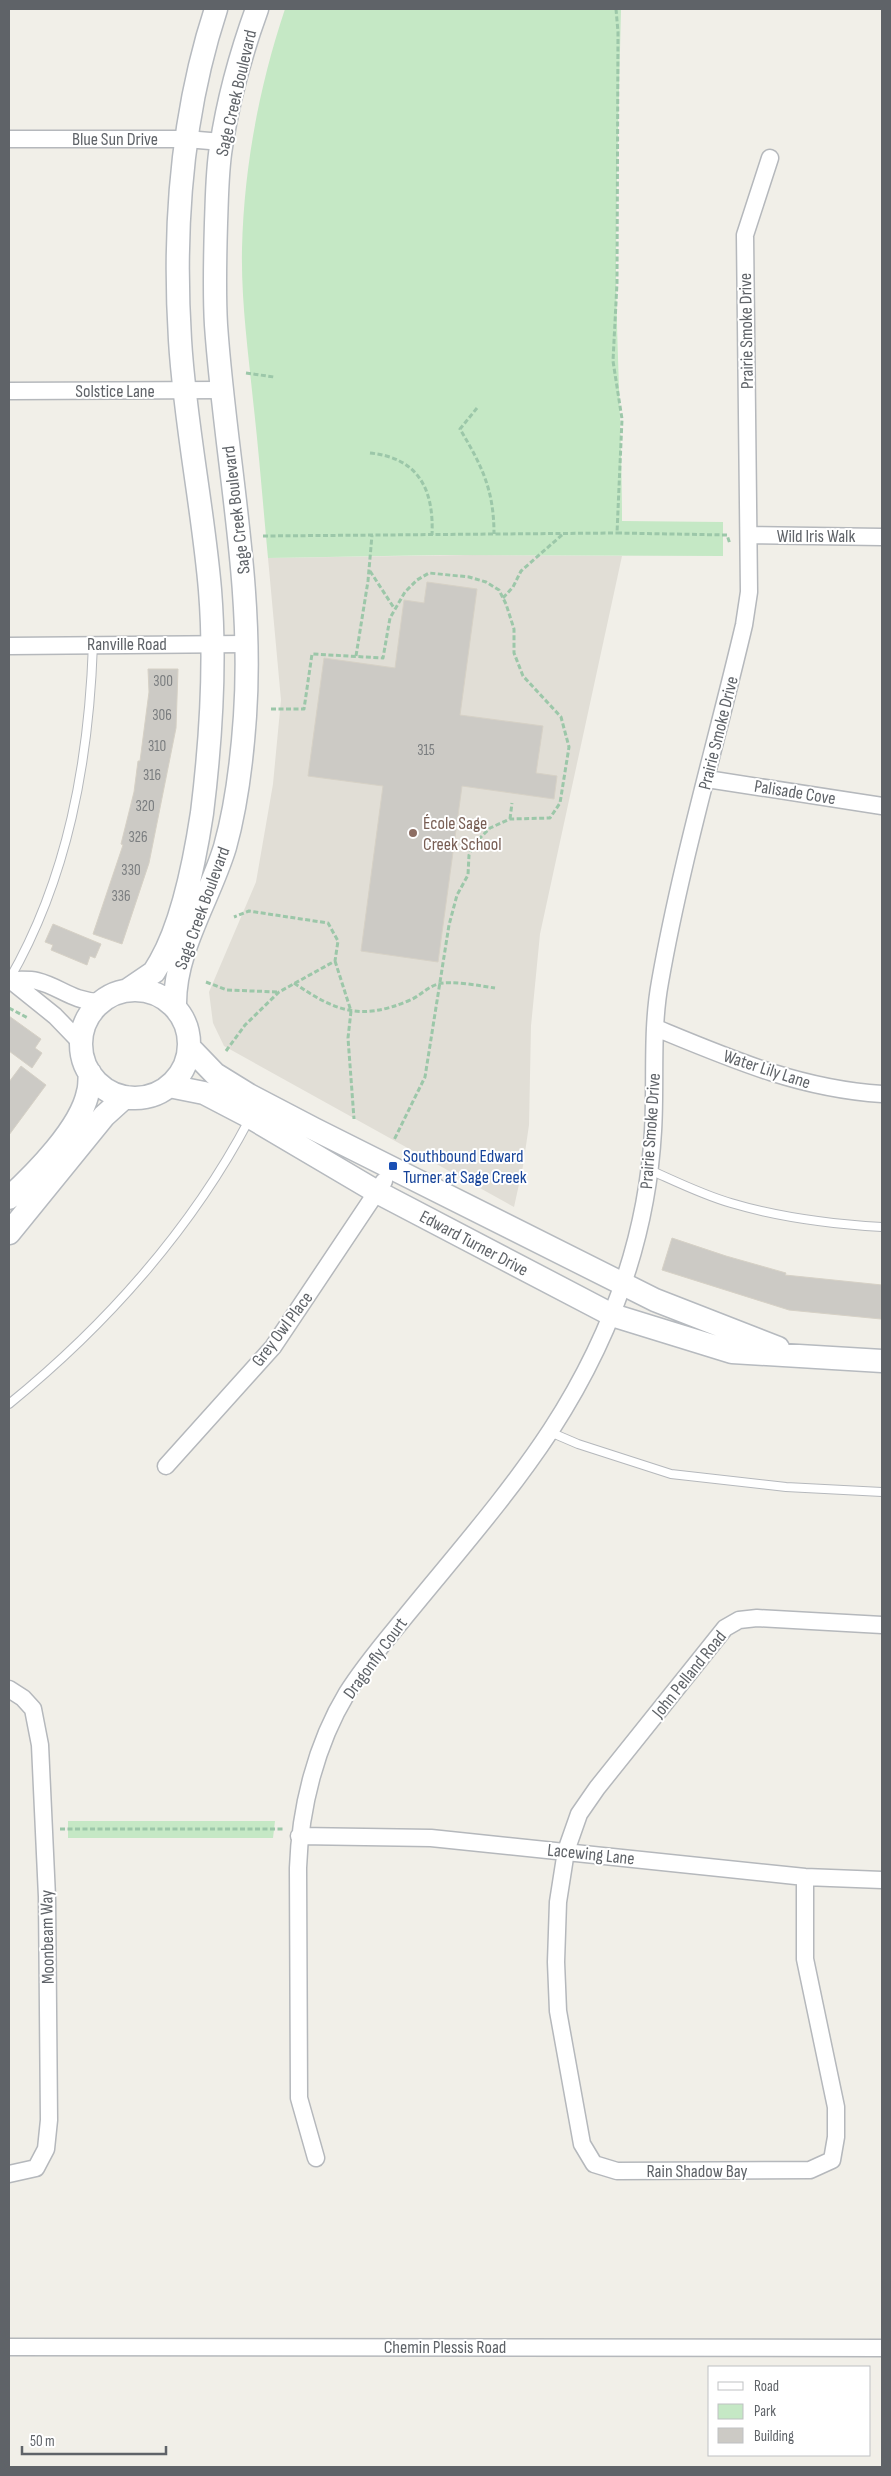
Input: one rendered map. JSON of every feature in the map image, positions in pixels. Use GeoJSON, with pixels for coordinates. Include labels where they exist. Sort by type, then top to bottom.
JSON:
{"type":"FeatureCollection","features":[{"type":"Feature","properties":{"kind":"street","name":"Sage Creek Boulevard"},"geometry":{"type":"LineString","coordinates":[[128,989],[154,972],[163,956],[188,887],[197,848],[210,742],[212,644],[210,591],[185,390],[177,276],[179,218],[186,139],[198,68],[216,9]]}},
{"type":"Feature","properties":{"kind":"street","name":"Sage Creek Boulevard"},"geometry":{"type":"LineString","coordinates":[[175,1006],[178,968],[209,891],[224,847],[235,804],[245,712],[245,591],[240,534],[222,390],[216,322],[214,267],[222,142],[241,56],[257,9]]}},
{"type":"Feature","properties":{"kind":"street","name":"Blue Sun Drive"},"geometry":{"type":"LineString","coordinates":[[9,139],[186,139],[222,142]]}},
{"type":"Feature","properties":{"kind":"street","name":"Prairie Smoke Drive"},"geometry":{"type":"LineString","coordinates":[[617,1301],[641,1226],[650,1170],[659,987],[670,930],[744,625],[749,592],[745,235],[770,158]]}},
{"type":"Feature","properties":{"kind":"street","name":"Solstice Lane"},"geometry":{"type":"LineString","coordinates":[[9,391],[222,390]]}},
{"type":"Feature","properties":{"kind":"street","name":"Wild Iris Walk"},"geometry":{"type":"LineString","coordinates":[[749,542],[882,536]]}},
{"type":"Feature","properties":{"kind":"street","name":"Ranville Road"},"geometry":{"type":"LineString","coordinates":[[9,646],[246,644]]}},
{"type":"Feature","properties":{"kind":"street","name":"Palisade Cove"},"geometry":{"type":"LineString","coordinates":[[707,779],[882,806]]}},
{"type":"Feature","properties":{"kind":"street"},"geometry":{"type":"LineString","coordinates":[[9,980],[37,981],[67,995],[86,1001],[100,1002]]}},
{"type":"Feature","properties":{"kind":"street"},"geometry":{"type":"LineString","coordinates":[[9,980],[55,1016],[81,1043]]}},
{"type":"Feature","properties":{"kind":"street"},"geometry":{"type":"LineString","coordinates":[[128,989],[149,990],[159,994],[175,1006],[187,1026],[190,1048],[184,1069],[170,1086],[153,1095],[125,1097],[105,1088],[85,1066],[81,1043],[83,1028],[90,1014],[100,1002],[114,993],[128,989]]}},
{"type":"Feature","properties":{"kind":"street","name":"Water Lily Lane"},"geometry":{"type":"LineString","coordinates":[[656,1028],[736,1061],[791,1079],[846,1091],[882,1094]]}},
{"type":"Feature","properties":{"kind":"street","name":"Edward Turner Drive"},"geometry":{"type":"LineString","coordinates":[[190,1048],[215,1074],[255,1109],[381,1187],[617,1301],[732,1352],[848,1360],[882,1360]]}},
{"type":"Feature","properties":{"kind":"street"},"geometry":{"type":"LineString","coordinates":[[9,1198],[58,1145],[79,1116],[88,1092],[90,1073]]}},
{"type":"Feature","properties":{"kind":"street","name":"Edward Turner Drive"},"geometry":{"type":"LineString","coordinates":[[170,1086],[204,1093],[255,1109],[617,1301],[655,1300],[795,1355]]}},
{"type":"Feature","properties":{"kind":"street"},"geometry":{"type":"LineString","coordinates":[[9,1233],[104,1116],[125,1097]]}},
{"type":"Feature","properties":{"kind":"street","name":"Grey Owl Place"},"geometry":{"type":"LineString","coordinates":[[166,1466],[273,1347],[381,1187]]}},
{"type":"Feature","properties":{"kind":"street","name":"Dragonfly Court"},"geometry":{"type":"LineString","coordinates":[[316,2158],[298,2098],[299,1836],[307,1797],[323,1744],[347,1694],[376,1652],[506,1494],[550,1432],[598,1349],[617,1301]]}},
{"type":"Feature","properties":{"kind":"street","name":"John Pelland Road"},"geometry":{"type":"LineString","coordinates":[[566,1850],[579,1814],[597,1788],[725,1628],[738,1620],[757,1618],[882,1625]]}},
{"type":"Feature","properties":{"kind":"street","name":"Moonbeam Way"},"geometry":{"type":"LineString","coordinates":[[9,1688],[33,1708],[40,1745],[47,1897],[49,2110],[46,2149],[36,2168],[9,2174]]}},
{"type":"Feature","properties":{"kind":"street","name":"Lacewing Lane"},"geometry":{"type":"LineString","coordinates":[[299,1836],[431,1838],[566,1850],[805,1877],[882,1880]]}},
{"type":"Feature","properties":{"kind":"street","name":"Rain Shadow Bay"},"geometry":{"type":"LineString","coordinates":[[566,1850],[558,1902],[556,1962],[558,2011],[582,2144],[594,2164],[617,2171],[810,2170],[832,2160],[836,2137],[836,2107],[805,1959],[805,1877]]}},
{"type":"Feature","properties":{"kind":"street","name":"Chemin Plessis Road"},"geometry":{"type":"LineString","coordinates":[[9,2347],[882,2348]]}},
{"type":"Feature","properties":{"kind":"lane"},"geometry":{"type":"LineString","coordinates":[[9,980],[31,939],[55,879],[69,830],[88,734],[93,644]]}},
{"type":"Feature","properties":{"kind":"lane"},"geometry":{"type":"LineString","coordinates":[[9,1404],[80,1342],[143,1274],[206,1190],[255,1109]]}},
{"type":"Feature","properties":{"kind":"lane"},"geometry":{"type":"LineString","coordinates":[[650,1170],[730,1203],[810,1221],[882,1228]]}},
{"type":"Feature","properties":{"kind":"lane"},"geometry":{"type":"LineString","coordinates":[[550,1432],[578,1444],[672,1474],[786,1487],[882,1492]]}},
{"type":"Feature","properties":{"kind":"path"},"geometry":{"type":"LineString","coordinates":[[616,9],[618,32],[617,274],[613,360],[622,419],[617,533]]}},
{"type":"Feature","properties":{"kind":"path"},"geometry":{"type":"LineString","coordinates":[[246,373],[274,378]]}},
{"type":"Feature","properties":{"kind":"path"},"geometry":{"type":"LineString","coordinates":[[478,408],[460,429],[475,454],[487,481],[494,505],[494,534]]}},
{"type":"Feature","properties":{"kind":"path"},"geometry":{"type":"LineString","coordinates":[[370,452],[386,454],[399,460],[422,482],[429,494],[432,535]]}},
{"type":"Feature","properties":{"kind":"path"},"geometry":{"type":"LineString","coordinates":[[263,536],[617,533],[727,535],[734,548],[749,542]]}},
{"type":"Feature","properties":{"kind":"path"},"geometry":{"type":"LineString","coordinates":[[503,598],[513,587],[521,570],[563,534]]}},
{"type":"Feature","properties":{"kind":"path"},"geometry":{"type":"LineString","coordinates":[[356,656],[369,570],[372,535]]}},
{"type":"Feature","properties":{"kind":"path"},"geometry":{"type":"LineString","coordinates":[[369,570],[394,608]]}},
{"type":"Feature","properties":{"kind":"path"},"geometry":{"type":"LineString","coordinates":[[271,709],[304,709],[312,654],[383,658],[390,618],[394,608],[405,592],[417,580],[429,573],[468,577],[486,582],[499,590],[514,629],[514,653],[523,676],[561,717],[568,748],[560,803],[550,818],[510,819],[490,828],[474,844],[468,855],[468,875],[457,895],[449,925],[425,1077],[394,1140]]}},
{"type":"Feature","properties":{"kind":"path"},"geometry":{"type":"LineString","coordinates":[[510,819],[512,803]]}},
{"type":"Feature","properties":{"kind":"path"},"geometry":{"type":"LineString","coordinates":[[234,917],[249,911],[328,923],[338,941],[335,961],[351,1011],[348,1038],[354,1119]]}},
{"type":"Feature","properties":{"kind":"path"},"geometry":{"type":"LineString","coordinates":[[226,1051],[246,1025],[279,992],[335,961]]}},
{"type":"Feature","properties":{"kind":"path"},"geometry":{"type":"LineString","coordinates":[[206,982],[227,990],[279,992]]}},
{"type":"Feature","properties":{"kind":"path"},"geometry":{"type":"LineString","coordinates":[[294,983],[322,1002],[351,1011],[380,1011],[410,1000],[440,983],[495,988]]}},
{"type":"Feature","properties":{"kind":"path"},"geometry":{"type":"LineString","coordinates":[[44,1829],[286,1830],[299,1836]]}},
{"type":"Feature","properties":{"kind":"shaded area","name":"École Sage Creek School"},"geometry":{"type":"Polygon","coordinates":[[[471,555],[622,556],[540,934],[531,1026],[529,1125],[514,1207],[224,1046],[213,1023],[209,992],[256,882],[273,784],[281,700],[268,558],[471,555]]]}},
{"type":"Feature","properties":{"kind":"green space"},"geometry":{"type":"Polygon","coordinates":[[[9,9],[188,9],[9,10],[9,9]]]}},
{"type":"Feature","properties":{"kind":"green space"},"geometry":{"type":"Polygon","coordinates":[[[285,9],[621,9],[616,275],[622,521],[723,522],[723,556],[441,555],[268,558],[245,325],[242,249],[243,218],[254,128],[260,98],[285,9]]]}},
{"type":"Feature","properties":{"kind":"green space"},"geometry":{"type":"Polygon","coordinates":[[[68,1821],[275,1821],[273,1838],[68,1838],[68,1821]]]}},
{"type":"Feature","properties":{"kind":"building"},"geometry":{"type":"Polygon","coordinates":[[[427,582],[477,589],[460,715],[543,726],[536,773],[557,776],[554,799],[462,786],[438,962],[361,951],[383,786],[308,776],[324,658],[395,668],[404,600],[424,603],[427,582]]]}},
{"type":"Feature","properties":{"kind":"building"},"geometry":{"type":"Polygon","coordinates":[[[148,669],[178,669],[176,728],[149,863],[122,944],[93,934],[123,845],[121,844],[134,792],[149,692],[148,669]]]}},
{"type":"Feature","properties":{"kind":"building"},"geometry":{"type":"Polygon","coordinates":[[[53,924],[101,944],[95,958],[90,956],[87,965],[51,950],[53,945],[45,942],[53,924]]]}},
{"type":"Feature","properties":{"kind":"building"},"geometry":{"type":"Polygon","coordinates":[[[9,1016],[41,1039],[35,1048],[42,1053],[32,1068],[9,1051],[9,1016]]]}},
{"type":"Feature","properties":{"kind":"building"},"geometry":{"type":"Polygon","coordinates":[[[21,1066],[46,1085],[9,1135],[9,1082],[21,1066]]]}},
{"type":"Feature","properties":{"kind":"building"},"geometry":{"type":"Polygon","coordinates":[[[672,1238],[786,1273],[785,1275],[882,1285],[881,1319],[789,1310],[662,1270],[672,1238]]]}},
{"type":"Feature","properties":{"kind":"place","name":"École Sage Creek School"},"geometry":{"type":"Point","coordinates":[413,833]}},
{"type":"Feature","properties":{"kind":"place","name":"Southbound Edward Turner at Sage Creek"},"geometry":{"type":"Point","coordinates":[393,1166]}}]}
